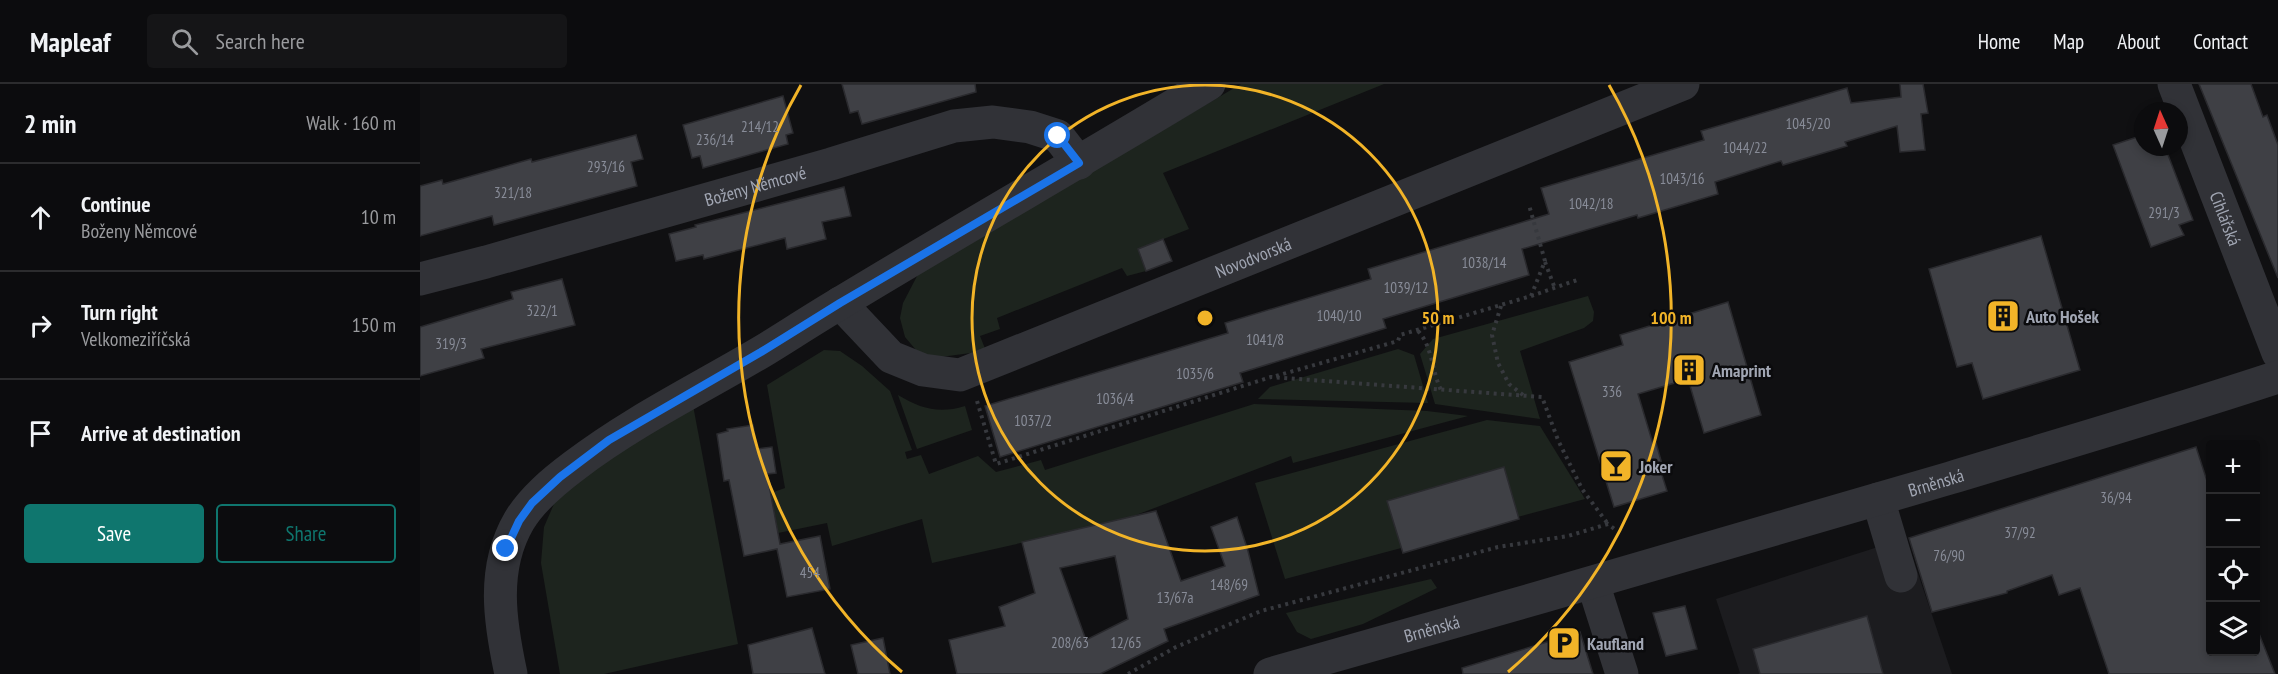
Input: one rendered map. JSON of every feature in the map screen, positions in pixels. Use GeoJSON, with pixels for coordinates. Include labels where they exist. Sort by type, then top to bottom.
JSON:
{"type":"FeatureCollection","features":[{"type":"Feature","properties":{"kind":"street"},"geometry":{"type":"LineString","coordinates":[[510,674],[500,608],[500,581],[506,549],[519,521],[532,503],[560,477],[609,440],[761,352],[1209,84]]}},
{"type":"Feature","properties":{"kind":"street","name":"Novodvorská"},"geometry":{"type":"LineString","coordinates":[[840,303],[891,357],[923,370],[960,375],[1683,84]]}},
{"type":"Feature","properties":{"kind":"street","name":"Cihlářská"},"geometry":{"type":"LineString","coordinates":[[2174,84],[2278,353]]}},
{"type":"Feature","properties":{"kind":"street","name":"Boženy Němcové"},"geometry":{"type":"LineString","coordinates":[[420,279],[601,230],[954,126],[993,122],[1030,127],[1058,136],[1079,163]]}},
{"type":"Feature","properties":{"kind":"street","name":"Brněnská"},"geometry":{"type":"LineString","coordinates":[[1270,674],[1593,583],[2206,401],[2278,377]]}},
{"type":"Feature","properties":{"kind":"street"},"geometry":{"type":"LineString","coordinates":[[1878,499],[1901,576]]}},
{"type":"Feature","properties":{"kind":"street"},"geometry":{"type":"LineString","coordinates":[[1593,583],[1622,674]]}},
{"type":"Feature","properties":{"kind":"path"},"geometry":{"type":"LineString","coordinates":[[1528,205],[1554,286]]}},
{"type":"Feature","properties":{"kind":"path"},"geometry":{"type":"LineString","coordinates":[[1531,296],[1545,261]]}},
{"type":"Feature","properties":{"kind":"path"},"geometry":{"type":"LineString","coordinates":[[975,397],[996,464],[1271,377],[1398,340],[1400,335],[1580,279]]}},
{"type":"Feature","properties":{"kind":"path"},"geometry":{"type":"LineString","coordinates":[[1502,305],[1492,335],[1498,363],[1509,384],[1524,396]]}},
{"type":"Feature","properties":{"kind":"path"},"geometry":{"type":"LineString","coordinates":[[1418,331],[1424,337],[1441,390]]}},
{"type":"Feature","properties":{"kind":"path"},"geometry":{"type":"LineString","coordinates":[[1271,377],[1542,397],[1558,440],[1582,489],[1608,524],[1617,531]]}},
{"type":"Feature","properties":{"kind":"path"},"geometry":{"type":"LineString","coordinates":[[1128,674],[1176,647],[1261,611],[1498,547],[1568,536],[1608,524]]}},
{"type":"Feature","properties":{"kind":"shaded area"},"geometry":{"type":"Polygon","coordinates":[[[1241,84],[1384,84],[1163,173],[1189,229],[1138,249],[1146,271],[1127,276],[1122,268],[997,318],[1000,329],[980,336],[986,351],[933,358],[916,350],[905,337],[900,318],[903,303],[927,257],[1153,136],[1241,84]]]}},
{"type":"Feature","properties":{"kind":"shaded area"},"geometry":{"type":"Polygon","coordinates":[[[1588,296],[1594,312],[1593,321],[1584,328],[1520,351],[1540,419],[1435,404],[1420,354],[1433,339],[1588,296]]]}},
{"type":"Feature","properties":{"kind":"shaded area"},"geometry":{"type":"Polygon","coordinates":[[[1398,349],[1414,355],[1428,403],[1258,399],[1270,387],[1398,349]]]}},
{"type":"Feature","properties":{"kind":"shaded area"},"geometry":{"type":"Polygon","coordinates":[[[824,350],[840,351],[862,366],[890,391],[912,450],[905,452],[907,459],[921,455],[929,474],[978,456],[996,472],[1041,460],[1045,470],[1254,404],[1427,411],[1468,416],[1293,463],[1291,456],[1123,520],[932,563],[922,519],[832,546],[827,523],[778,533],[771,493],[785,488],[767,385],[824,350]]]}},
{"type":"Feature","properties":{"kind":"shaded area"},"geometry":{"type":"Polygon","coordinates":[[[898,395],[930,409],[947,410],[965,406],[972,430],[917,449],[898,395]]]}},
{"type":"Feature","properties":{"kind":"shaded area"},"geometry":{"type":"Polygon","coordinates":[[[692,400],[738,644],[604,674],[560,674],[541,563],[544,527],[560,490],[692,400]]]}},
{"type":"Feature","properties":{"kind":"shaded area"},"geometry":{"type":"Polygon","coordinates":[[[1487,420],[1540,426],[1585,499],[1285,579],[1255,483],[1487,420]]]}},
{"type":"Feature","properties":{"kind":"shaded area"},"geometry":{"type":"Polygon","coordinates":[[[1906,538],[1952,674],[1737,674],[1740,673],[1716,599],[1906,538]]]}},
{"type":"Feature","properties":{"kind":"shaded area"},"geometry":{"type":"Polygon","coordinates":[[[1431,579],[1437,588],[1363,624],[1311,639],[1297,632],[1286,613],[1431,579]]]}},
{"type":"Feature","properties":{"kind":"building"},"geometry":{"type":"Polygon","coordinates":[[[842,84],[975,84],[976,92],[862,124],[858,111],[850,113],[842,84]]]}},
{"type":"Feature","properties":{"kind":"building"},"geometry":{"type":"Polygon","coordinates":[[[1900,84],[1923,84],[1928,113],[1921,114],[1925,150],[1900,152],[1897,126],[1845,142],[1847,146],[1783,165],[1781,161],[1715,182],[1718,194],[1522,249],[1529,275],[1383,319],[1386,328],[1240,373],[1243,382],[1000,457],[985,406],[1228,333],[1225,323],[1371,279],[1368,269],[1549,214],[1541,188],[1704,140],[1701,131],[1847,88],[1851,103],[1901,97],[1900,84]]]}},
{"type":"Feature","properties":{"kind":"building"},"geometry":{"type":"Polygon","coordinates":[[[2199,84],[2251,84],[2263,117],[2267,115],[2278,145],[2278,278],[2199,84]]]}},
{"type":"Feature","properties":{"kind":"building"},"geometry":{"type":"Polygon","coordinates":[[[783,96],[793,133],[786,135],[788,144],[703,168],[700,156],[692,158],[683,125],[783,96]]]}},
{"type":"Feature","properties":{"kind":"building"},"geometry":{"type":"Polygon","coordinates":[[[636,135],[643,159],[631,162],[637,186],[494,225],[492,216],[420,236],[420,186],[442,180],[443,184],[531,159],[532,162],[636,135]]]}},
{"type":"Feature","properties":{"kind":"building"},"geometry":{"type":"Polygon","coordinates":[[[2134,138],[2134,156],[2168,156],[2193,220],[2179,225],[2184,235],[2151,247],[2113,145],[2134,138]]]}},
{"type":"Feature","properties":{"kind":"building"},"geometry":{"type":"Polygon","coordinates":[[[844,187],[851,216],[822,222],[826,239],[787,249],[785,238],[704,259],[703,255],[676,261],[669,234],[696,227],[695,225],[844,187]]]}},
{"type":"Feature","properties":{"kind":"building","name":"Auto Hošek"},"geometry":{"type":"Polygon","coordinates":[[[2041,236],[2080,370],[1983,399],[1972,363],[1957,367],[1929,269],[2041,236]]]}},
{"type":"Feature","properties":{"kind":"building"},"geometry":{"type":"Polygon","coordinates":[[[1163,239],[1172,261],[1146,271],[1138,249],[1163,239]]]}},
{"type":"Feature","properties":{"kind":"building"},"geometry":{"type":"Polygon","coordinates":[[[562,279],[575,325],[481,349],[484,358],[420,376],[420,327],[513,299],[511,292],[562,279]]]}},
{"type":"Feature","properties":{"kind":"building"},"geometry":{"type":"Polygon","coordinates":[[[1728,302],[1761,415],[1704,433],[1688,379],[1638,394],[1653,444],[1656,443],[1667,491],[1614,507],[1569,362],[1623,345],[1620,335],[1728,302]]]}},
{"type":"Feature","properties":{"kind":"building"},"geometry":{"type":"Polygon","coordinates":[[[753,425],[757,449],[772,447],[776,473],[767,474],[780,544],[820,536],[830,589],[787,597],[777,549],[744,556],[729,480],[724,481],[717,434],[728,431],[727,429],[753,425]]]}},
{"type":"Feature","properties":{"kind":"building"},"geometry":{"type":"Polygon","coordinates":[[[2196,447],[2206,478],[2206,656],[2260,656],[2260,636],[2275,674],[2109,674],[2080,588],[2059,595],[2052,575],[2007,591],[2007,593],[1932,612],[1909,538],[2196,447]]]}},
{"type":"Feature","properties":{"kind":"building"},"geometry":{"type":"Polygon","coordinates":[[[1504,467],[1519,519],[1403,553],[1387,501],[1504,467]]]}},
{"type":"Feature","properties":{"kind":"building"},"geometry":{"type":"Polygon","coordinates":[[[1156,511],[1181,581],[1225,566],[1211,527],[1237,517],[1259,595],[1164,629],[1168,641],[1100,674],[957,674],[949,640],[1005,626],[999,607],[1035,593],[1022,542],[1156,511]],[[1115,556],[1060,568],[1086,640],[1128,619],[1115,556]]]}},
{"type":"Feature","properties":{"kind":"building"},"geometry":{"type":"Polygon","coordinates":[[[1685,606],[1697,649],[1666,656],[1653,613],[1685,606]]]}},
{"type":"Feature","properties":{"kind":"building"},"geometry":{"type":"Polygon","coordinates":[[[1867,616],[1883,674],[1760,674],[1753,649],[1867,616]]]}},
{"type":"Feature","properties":{"kind":"building"},"geometry":{"type":"Polygon","coordinates":[[[812,628],[825,674],[753,674],[748,645],[812,628]]]}},
{"type":"Feature","properties":{"kind":"building","name":"Kaufland"},"geometry":{"type":"Polygon","coordinates":[[[1580,632],[1593,674],[1463,674],[1462,668],[1580,632]]]}},
{"type":"Feature","properties":{"kind":"building"},"geometry":{"type":"Polygon","coordinates":[[[883,638],[890,674],[858,674],[851,645],[883,638]]]}},
{"type":"Feature","properties":{"kind":"place","name":"Auto Hošek"},"geometry":{"type":"Point","coordinates":[2003,316]}},
{"type":"Feature","properties":{"kind":"place","name":"Amaprint"},"geometry":{"type":"Point","coordinates":[1689,370]}},
{"type":"Feature","properties":{"kind":"place","name":"Joker"},"geometry":{"type":"Point","coordinates":[1616,466]}},
{"type":"Feature","properties":{"kind":"place","name":"Kaufland"},"geometry":{"type":"Point","coordinates":[1564,643]}},
{"type":"Feature","properties":{"kind":"route"},"geometry":{"type":"LineString","coordinates":[[506,549],[519,521],[532,503],[560,477],[609,440],[1079,163],[1058,136]]}}]}
